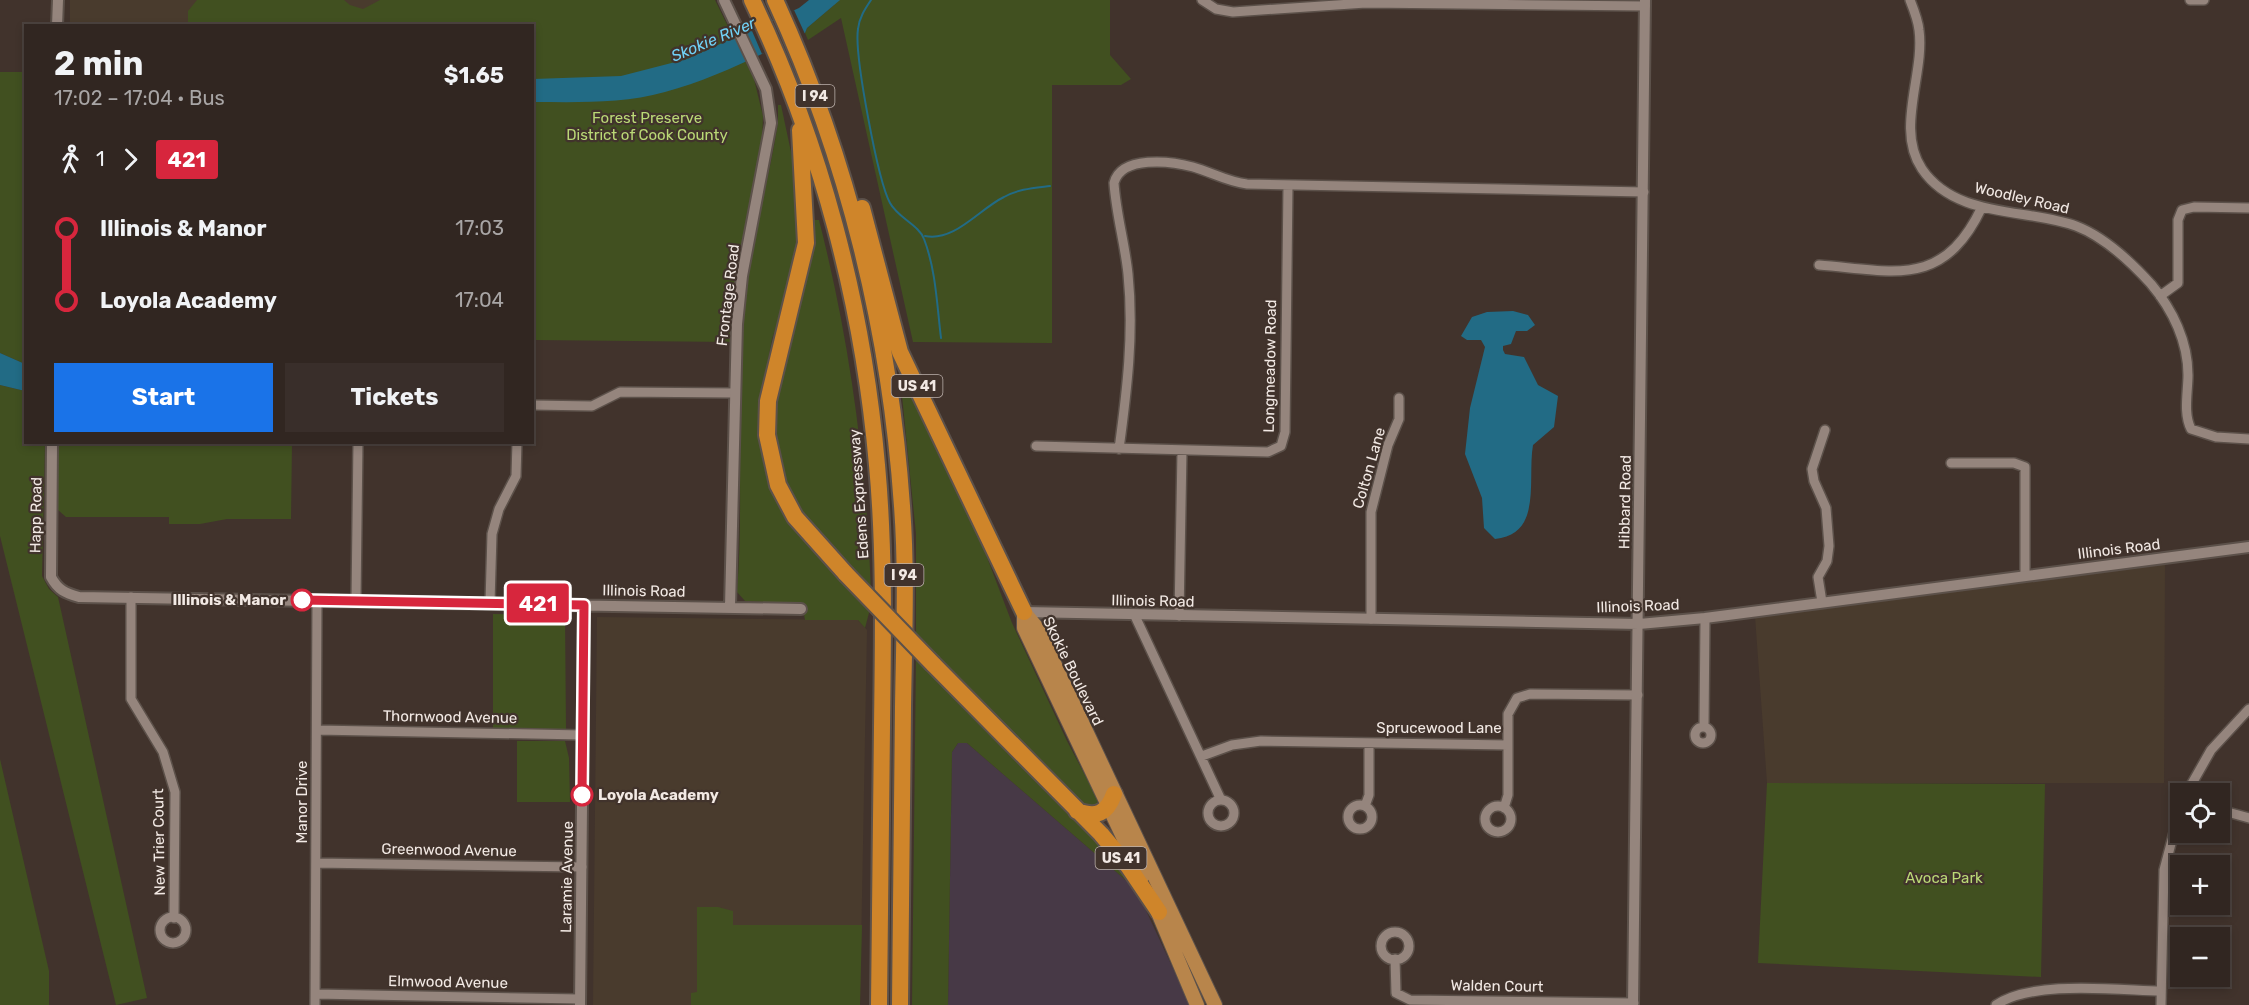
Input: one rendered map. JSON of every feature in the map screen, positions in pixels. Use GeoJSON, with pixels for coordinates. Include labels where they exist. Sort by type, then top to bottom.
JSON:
{"type":"FeatureCollection","features":[{"type":"Feature","properties":{"kind":"highway","name":"Edens Expressway"},"geometry":{"type":"LineString","coordinates":[[752,0],[800,117],[831,215],[853,302],[877,465],[884,602],[879,1005]]}},
{"type":"Feature","properties":{"kind":"highway","name":"I 94"},"geometry":{"type":"LineString","coordinates":[[775,0],[793,39],[836,153],[868,272],[883,345],[902,508],[904,614],[900,1005]]}},
{"type":"Feature","properties":{"kind":"highway","name":"US 41"},"geometry":{"type":"LineString","coordinates":[[800,117],[806,243],[768,401],[767,435],[778,485],[795,517],[846,574],[1128,866],[1158,912]]}},
{"type":"Feature","properties":{"kind":"highway","name":"US 41"},"geometry":{"type":"LineString","coordinates":[[836,153],[851,171],[900,352],[1024,612]]}},
{"type":"Feature","properties":{"kind":"highway"},"geometry":{"type":"LineString","coordinates":[[1076,810],[1096,815],[1111,800]]}},
{"type":"Feature","properties":{"kind":"main road","name":"Skokie Boulevard"},"geometry":{"type":"LineString","coordinates":[[1024,612],[1024,628],[1215,1005]]}},
{"type":"Feature","properties":{"kind":"main road","name":"Skokie Boulevard"},"geometry":{"type":"LineString","coordinates":[[1111,800],[1197,1005]]}},
{"type":"Feature","properties":{"kind":"street"},"geometry":{"type":"LineString","coordinates":[[57,24],[58,0]]}},
{"type":"Feature","properties":{"kind":"street","name":"Frontage Road"},"geometry":{"type":"LineString","coordinates":[[724,0],[766,89],[771,123],[742,276],[736,324],[730,607]]}},
{"type":"Feature","properties":{"kind":"street"},"geometry":{"type":"LineString","coordinates":[[1202,0],[1216,9],[1233,12],[1375,3],[1645,3]]}},
{"type":"Feature","properties":{"kind":"street","name":"Woodley Road"},"geometry":{"type":"LineString","coordinates":[[1922,0],[1910,2],[1919,31],[1912,127],[1917,160],[1939,186],[1982,207],[2067,224],[2089,232],[2122,256],[2160,296],[2174,318],[2185,352],[2187,417],[2191,429],[2216,437],[2249,438]]}},
{"type":"Feature","properties":{"kind":"street"},"geometry":{"type":"LineString","coordinates":[[2190,0],[2204,0]]}},
{"type":"Feature","properties":{"kind":"street","name":"Hibbard Road"},"geometry":{"type":"LineString","coordinates":[[1634,1004],[1645,3]]}},
{"type":"Feature","properties":{"kind":"street"},"geometry":{"type":"LineString","coordinates":[[1119,449],[1130,366],[1130,328],[1128,273],[1114,190],[1118,172],[1128,165],[1178,164],[1237,183],[1288,186],[1644,192]]}},
{"type":"Feature","properties":{"kind":"street","name":"Longmeadow Road"},"geometry":{"type":"LineString","coordinates":[[1036,446],[1182,451],[1268,452],[1278,449],[1283,442],[1288,186]]}},
{"type":"Feature","properties":{"kind":"street"},"geometry":{"type":"LineString","coordinates":[[1819,265],[1894,272],[1934,264],[1959,245],[1973,227],[1982,207]]}},
{"type":"Feature","properties":{"kind":"street"},"geometry":{"type":"LineString","coordinates":[[2160,296],[2178,283],[2178,220],[2182,210],[2194,207],[2249,208]]}},
{"type":"Feature","properties":{"kind":"street"},"geometry":{"type":"LineString","coordinates":[[534,405],[592,406],[620,392],[734,393]]}},
{"type":"Feature","properties":{"kind":"street","name":"Colton Lane"},"geometry":{"type":"LineString","coordinates":[[1371,620],[1371,512],[1386,454],[1399,419],[1399,398]]}},
{"type":"Feature","properties":{"kind":"street"},"geometry":{"type":"LineString","coordinates":[[1822,602],[1818,577],[1829,553],[1827,518],[1825,503],[1814,481],[1812,469],[1825,430]]}},
{"type":"Feature","properties":{"kind":"street","name":"Happ Road"},"geometry":{"type":"LineString","coordinates":[[52,444],[51,577],[57,587]]}},
{"type":"Feature","properties":{"kind":"street"},"geometry":{"type":"LineString","coordinates":[[356,600],[357,444]]}},
{"type":"Feature","properties":{"kind":"street"},"geometry":{"type":"LineString","coordinates":[[490,602],[492,534],[499,509],[516,476],[517,444]]}},
{"type":"Feature","properties":{"kind":"street"},"geometry":{"type":"LineString","coordinates":[[1179,616],[1182,451]]}},
{"type":"Feature","properties":{"kind":"street"},"geometry":{"type":"LineString","coordinates":[[1952,463],[2014,464],[2025,467],[2025,576]]}},
{"type":"Feature","properties":{"kind":"street","name":"Illinois Road"},"geometry":{"type":"LineString","coordinates":[[1024,612],[1135,616],[1639,624],[1705,618],[2249,547]]}},
{"type":"Feature","properties":{"kind":"street","name":"Illinois Road"},"geometry":{"type":"LineString","coordinates":[[57,587],[66,594],[79,597],[490,602],[801,609]]}},
{"type":"Feature","properties":{"kind":"street","name":"New Trier Court"},"geometry":{"type":"LineString","coordinates":[[131,597],[131,699],[163,752],[175,792],[174,918]]}},
{"type":"Feature","properties":{"kind":"street","name":"Manor Drive"},"geometry":{"type":"LineString","coordinates":[[315,1005],[317,600]]}},
{"type":"Feature","properties":{"kind":"street","name":"Laramie Avenue"},"geometry":{"type":"LineString","coordinates":[[580,1002],[584,605]]}},
{"type":"Feature","properties":{"kind":"street"},"geometry":{"type":"LineString","coordinates":[[1135,616],[1221,800]]}},
{"type":"Feature","properties":{"kind":"street"},"geometry":{"type":"LineString","coordinates":[[1704,727],[1705,618]]}},
{"type":"Feature","properties":{"kind":"street","name":"Sprucewood Lane"},"geometry":{"type":"LineString","coordinates":[[1202,756],[1232,745],[1261,741],[1508,745],[1510,708],[1517,698],[1523,695],[1638,695]]}},
{"type":"Feature","properties":{"kind":"street"},"geometry":{"type":"LineString","coordinates":[[2192,783],[2211,750],[2249,709]]}},
{"type":"Feature","properties":{"kind":"street","name":"Thornwood Avenue"},"geometry":{"type":"LineString","coordinates":[[317,730],[583,735]]}},
{"type":"Feature","properties":{"kind":"street"},"geometry":{"type":"LineString","coordinates":[[1365,806],[1369,795],[1369,743]]}},
{"type":"Feature","properties":{"kind":"street"},"geometry":{"type":"LineString","coordinates":[[1504,808],[1508,795],[1508,745]]}},
{"type":"Feature","properties":{"kind":"street"},"geometry":{"type":"LineString","coordinates":[[2230,813],[2249,818]]}},
{"type":"Feature","properties":{"kind":"street"},"geometry":{"type":"LineString","coordinates":[[2161,1005],[2164,870],[2171,843]]}},
{"type":"Feature","properties":{"kind":"street","name":"Greenwood Avenue"},"geometry":{"type":"LineString","coordinates":[[316,863],[582,867]]}},
{"type":"Feature","properties":{"kind":"street","name":"Walden Court"},"geometry":{"type":"LineString","coordinates":[[1395,959],[1396,993],[1410,1000],[1634,1004]]}},
{"type":"Feature","properties":{"kind":"street"},"geometry":{"type":"LineString","coordinates":[[1996,1005],[2004,999],[2028,991],[2161,991]]}},
{"type":"Feature","properties":{"kind":"street","name":"Elmwood Avenue"},"geometry":{"type":"LineString","coordinates":[[315,994],[580,1002]]}},
{"type":"Feature","properties":{"kind":"shaded area"},"geometry":{"type":"Polygon","coordinates":[[[70,0],[388,0],[388,10],[206,24],[70,24],[70,0]]]}},
{"type":"Feature","properties":{"kind":"shaded area"},"geometry":{"type":"Polygon","coordinates":[[[2165,563],[2164,783],[1767,783],[1755,616],[2165,563]]]}},
{"type":"Feature","properties":{"kind":"shaded area","name":"Loyola Academy"},"geometry":{"type":"Polygon","coordinates":[[[597,617],[858,620],[867,630],[860,1005],[593,1005],[597,617]]]}},
{"type":"Feature","properties":{"kind":"shaded area"},"geometry":{"type":"Polygon","coordinates":[[[958,743],[967,743],[1136,889],[1190,1005],[948,1005],[952,752],[958,743]]]}},
{"type":"Feature","properties":{"kind":"green space","name":"Forest Preserve District of Cook County"},"geometry":{"type":"Polygon","coordinates":[[[197,0],[344,0],[350,5],[363,9],[380,0],[715,0],[754,79],[763,116],[762,143],[734,285],[731,342],[534,340],[534,24],[188,24],[188,11],[197,0]]]}},
{"type":"Feature","properties":{"kind":"green space"},"geometry":{"type":"Polygon","coordinates":[[[832,0],[1110,0],[1110,55],[1131,79],[1121,85],[1052,85],[1052,343],[913,342],[841,18],[808,40],[805,33],[807,28],[834,5],[832,0]]]}},
{"type":"Feature","properties":{"kind":"green space"},"geometry":{"type":"Polygon","coordinates":[[[0,72],[24,72],[24,364],[0,353],[0,72]]]}},
{"type":"Feature","properties":{"kind":"green space"},"geometry":{"type":"Polygon","coordinates":[[[778,105],[781,105],[794,166],[797,243],[792,278],[772,339],[760,402],[785,515],[817,554],[870,609],[865,628],[858,620],[805,620],[802,604],[745,601],[737,592],[742,326],[748,275],[774,148],[778,105]]]}},
{"type":"Feature","properties":{"kind":"green space"},"geometry":{"type":"Polygon","coordinates":[[[813,220],[819,220],[848,359],[861,451],[871,592],[806,520],[787,484],[775,443],[776,399],[812,243],[813,220]]]}},
{"type":"Feature","properties":{"kind":"green space"},"geometry":{"type":"Polygon","coordinates":[[[905,374],[980,539],[1012,623],[1067,741],[1097,798],[1098,807],[1086,807],[916,637],[916,534],[900,376],[905,374]]]}},
{"type":"Feature","properties":{"kind":"green space"},"geometry":{"type":"Polygon","coordinates":[[[0,385],[24,391],[24,444],[45,444],[42,576],[49,589],[58,597],[147,998],[116,1005],[0,536],[0,385]]]}},
{"type":"Feature","properties":{"kind":"green space"},"geometry":{"type":"Polygon","coordinates":[[[58,444],[292,444],[291,519],[227,519],[200,524],[169,524],[169,517],[66,517],[58,510],[58,444]]]}},
{"type":"Feature","properties":{"kind":"green space"},"geometry":{"type":"Polygon","coordinates":[[[493,614],[565,615],[566,729],[493,729],[493,614]]]}},
{"type":"Feature","properties":{"kind":"green space"},"geometry":{"type":"Polygon","coordinates":[[[916,656],[1128,873],[1136,889],[967,743],[958,743],[952,752],[948,1005],[912,1005],[916,656]]]}},
{"type":"Feature","properties":{"kind":"green space"},"geometry":{"type":"Polygon","coordinates":[[[517,741],[565,741],[569,758],[570,802],[517,802],[517,741]]]}},
{"type":"Feature","properties":{"kind":"green space"},"geometry":{"type":"Polygon","coordinates":[[[0,759],[49,971],[49,1005],[0,1005],[0,759]]]}},
{"type":"Feature","properties":{"kind":"green space","name":"Avoca Park"},"geometry":{"type":"Polygon","coordinates":[[[1767,783],[2045,784],[2041,977],[1758,963],[1767,783]]]}},
{"type":"Feature","properties":{"kind":"green space"},"geometry":{"type":"Polygon","coordinates":[[[697,907],[718,907],[733,911],[733,925],[862,925],[860,1005],[691,1005],[691,993],[697,992],[697,907]]]}},
{"type":"Feature","properties":{"kind":"water"},"geometry":{"type":"Polygon","coordinates":[[[809,0],[840,0],[807,28],[805,33],[736,66],[683,87],[632,99],[534,102],[534,79],[621,76],[687,59],[799,8],[809,0]]]}},
{"type":"Feature","properties":{"kind":"water"},"geometry":{"type":"Polygon","coordinates":[[[1513,311],[1528,315],[1535,325],[1527,331],[1516,331],[1511,344],[1503,346],[1505,354],[1524,357],[1538,385],[1558,396],[1554,427],[1533,445],[1530,503],[1527,516],[1520,527],[1510,535],[1495,539],[1484,528],[1482,498],[1465,454],[1470,408],[1485,347],[1481,340],[1467,340],[1461,336],[1472,317],[1487,312],[1513,311]]]}},
{"type":"Feature","properties":{"kind":"water"},"geometry":{"type":"Polygon","coordinates":[[[0,353],[24,364],[24,391],[0,385],[0,353]]]}},
{"type":"Feature","properties":{"kind":"pier"},"geometry":{"type":"Polygon","coordinates":[[[794,10],[805,34],[762,54],[752,31],[794,10]]]}},
{"type":"Feature","properties":{"kind":"waterway"},"geometry":{"type":"LineString","coordinates":[[871,0],[860,21],[858,43],[863,89],[879,170],[890,203],[918,230],[924,239],[934,276],[941,338]]}},
{"type":"Feature","properties":{"kind":"waterway"},"geometry":{"type":"LineString","coordinates":[[925,236],[936,237],[957,229],[1009,194],[1050,186]]}},
{"type":"Feature","properties":{"kind":"bus line","name":"421"},"geometry":{"type":"LineString","coordinates":[[302,600],[584,605],[582,795]]}},
{"type":"Feature","properties":{"kind":"place","name":"Illinois & Manor"},"geometry":{"type":"Point","coordinates":[302,600]}},
{"type":"Feature","properties":{"kind":"place","name":"Loyola Academy"},"geometry":{"type":"Point","coordinates":[582,795]}},
{"type":"Feature","properties":{"kind":"water label","name":"Skokie River"},"geometry":{"type":"Point","coordinates":[713,39]}}]}
